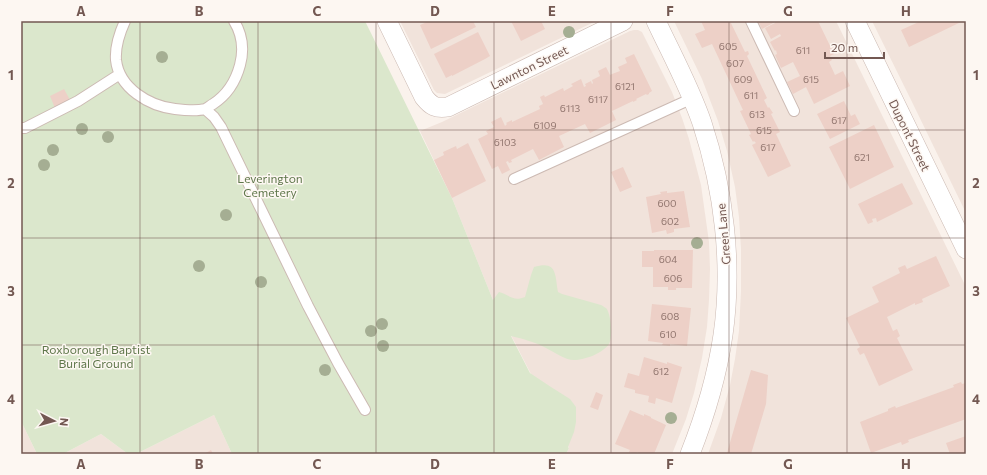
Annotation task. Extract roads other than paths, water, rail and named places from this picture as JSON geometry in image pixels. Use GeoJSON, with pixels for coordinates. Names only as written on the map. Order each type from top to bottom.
{"type":"FeatureCollection","features":[{"type":"Feature","properties":{"kind":"street","name":"Lawnton Street"},"geometry":{"type":"LineString","coordinates":[[387,21],[424,97],[435,107],[441,108],[448,107],[623,21]]}},
{"type":"Feature","properties":{"kind":"street","name":"Green Lane"},"geometry":{"type":"LineString","coordinates":[[656,21],[692,98],[702,124],[717,180],[726,243],[726,304],[723,335],[709,399],[690,454]]}},
{"type":"Feature","properties":{"kind":"street","name":"Dupont Street"},"geometry":{"type":"LineString","coordinates":[[855,21],[966,249]]}},
{"type":"Feature","properties":{"kind":"lane"},"geometry":{"type":"LineString","coordinates":[[125,21],[121,30],[116,59],[120,74],[126,84],[137,95],[153,104],[168,108],[186,110],[205,109],[220,100],[229,90],[238,74],[242,58],[242,40],[234,21]]}},
{"type":"Feature","properties":{"kind":"lane"},"geometry":{"type":"LineString","coordinates":[[751,21],[794,111]]}},
{"type":"Feature","properties":{"kind":"lane"},"geometry":{"type":"LineString","coordinates":[[21,128],[25,128],[78,101],[120,74]]}},
{"type":"Feature","properties":{"kind":"lane"},"geometry":{"type":"LineString","coordinates":[[514,180],[692,98]]}},
{"type":"Feature","properties":{"kind":"lane"},"geometry":{"type":"LineString","coordinates":[[205,109],[214,117],[221,127],[308,306],[365,410]]}},
{"type":"Feature","properties":{"kind":"park label","name":"Leverington Cemetery"},"geometry":{"type":"Point","coordinates":[270,185]}},
{"type":"Feature","properties":{"kind":"park label","name":"Roxborough Baptist Burial Ground"},"geometry":{"type":"Point","coordinates":[96,356]}}]}
